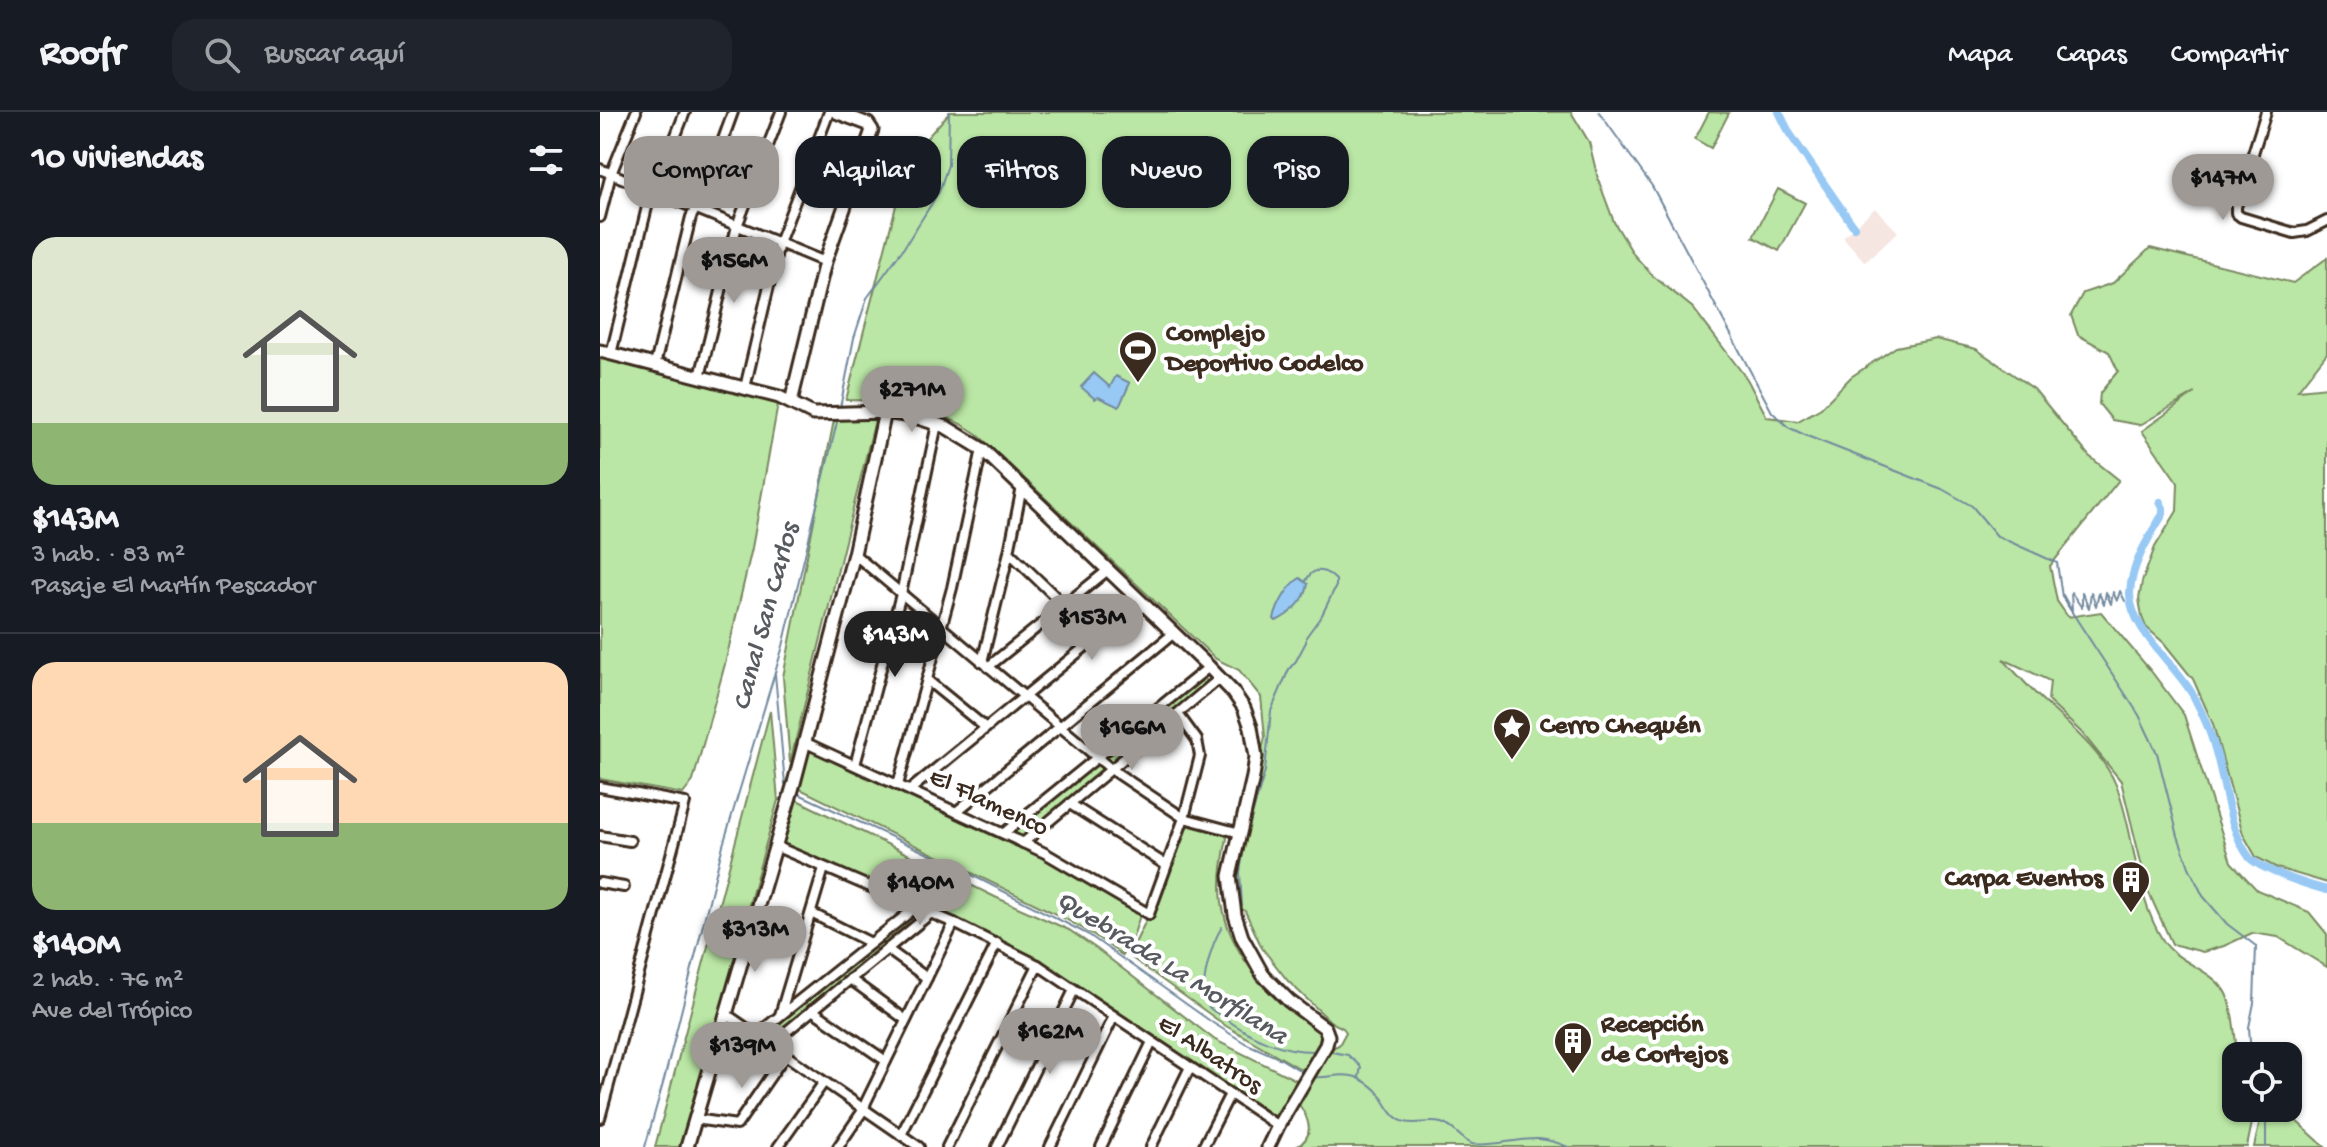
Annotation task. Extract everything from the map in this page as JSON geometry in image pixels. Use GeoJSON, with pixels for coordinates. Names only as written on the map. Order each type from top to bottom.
{"type":"FeatureCollection","features":[{"type":"Feature","properties":{"kind":"street"},"geometry":{"type":"LineString","coordinates":[[600,217],[611,174],[636,112]]}},
{"type":"Feature","properties":{"kind":"street"},"geometry":{"type":"LineString","coordinates":[[675,136],[685,112]]}},
{"type":"Feature","properties":{"kind":"street"},"geometry":{"type":"LineString","coordinates":[[655,365],[690,219],[701,200],[733,112]]}},
{"type":"Feature","properties":{"kind":"street"},"geometry":{"type":"LineString","coordinates":[[700,377],[737,226],[781,112]]}},
{"type":"Feature","properties":{"kind":"street"},"geometry":{"type":"LineString","coordinates":[[745,388],[779,243],[829,112]]}},
{"type":"Feature","properties":{"kind":"street"},"geometry":{"type":"LineString","coordinates":[[791,402],[825,262],[871,135],[871,126],[836,112]]}},
{"type":"Feature","properties":{"kind":"street"},"geometry":{"type":"LineString","coordinates":[[2266,112],[2236,213],[2294,233],[2307,231],[2327,221]]}},
{"type":"Feature","properties":{"kind":"street"},"geometry":{"type":"LineString","coordinates":[[600,169],[624,179]]}},
{"type":"Feature","properties":{"kind":"street"},"geometry":{"type":"LineString","coordinates":[[646,208],[605,353],[745,388],[791,402],[813,414],[885,412],[912,416],[964,437],[982,449],[1141,601],[1220,678],[1244,708],[1255,747],[1253,777],[1230,876],[1235,915],[1242,937],[1263,975],[1289,1001],[1327,1031],[1327,1042],[1268,1147]]}},
{"type":"Feature","properties":{"kind":"street"},"geometry":{"type":"LineString","coordinates":[[696,209],[825,262]]}},
{"type":"Feature","properties":{"kind":"street"},"geometry":{"type":"LineString","coordinates":[[687,1147],[804,742],[854,554],[885,412]]}},
{"type":"Feature","properties":{"kind":"street"},"geometry":{"type":"LineString","coordinates":[[855,765],[901,594],[937,424]]}},
{"type":"Feature","properties":{"kind":"street"},"geometry":{"type":"LineString","coordinates":[[898,785],[955,578],[982,449]]}},
{"type":"Feature","properties":{"kind":"street"},"geometry":{"type":"LineString","coordinates":[[985,665],[1022,487]]}},
{"type":"Feature","properties":{"kind":"street"},"geometry":{"type":"LineString","coordinates":[[1009,552],[1064,605]]}},
{"type":"Feature","properties":{"kind":"street"},"geometry":{"type":"LineString","coordinates":[[854,554],[1096,759],[1184,818],[1240,833]]}},
{"type":"Feature","properties":{"kind":"street"},"geometry":{"type":"LineString","coordinates":[[985,665],[1108,570]]}},
{"type":"Feature","properties":{"kind":"street"},"geometry":{"type":"LineString","coordinates":[[910,790],[1141,601]]}},
{"type":"Feature","properties":{"kind":"street"},"geometry":{"type":"LineString","coordinates":[[956,812],[1174,633]]}},
{"type":"Feature","properties":{"kind":"street"},"geometry":{"type":"LineString","coordinates":[[1004,833],[1209,667]]}},
{"type":"Feature","properties":{"kind":"street"},"geometry":{"type":"LineString","coordinates":[[1023,843],[1220,678]]}},
{"type":"Feature","properties":{"kind":"street"},"geometry":{"type":"LineString","coordinates":[[927,680],[986,728]]}},
{"type":"Feature","properties":{"kind":"street"},"geometry":{"type":"LineString","coordinates":[[1070,804],[1166,865],[1184,818],[1200,756],[1197,740],[1178,714]]}},
{"type":"Feature","properties":{"kind":"street","name":"El Flamenco"},"geometry":{"type":"LineString","coordinates":[[804,742],[1004,833],[1064,863],[1149,914],[1166,865]]}},
{"type":"Feature","properties":{"kind":"street"},"geometry":{"type":"LineString","coordinates":[[600,787],[685,803],[600,1118]]}},
{"type":"Feature","properties":{"kind":"street"},"geometry":{"type":"LineString","coordinates":[[600,836],[630,841]]}},
{"type":"Feature","properties":{"kind":"street","name":"El Albatros"},"geometry":{"type":"LineString","coordinates":[[775,846],[954,923],[1038,965],[1278,1126]]}},
{"type":"Feature","properties":{"kind":"street"},"geometry":{"type":"LineString","coordinates":[[780,1016],[824,868]]}},
{"type":"Feature","properties":{"kind":"street"},"geometry":{"type":"LineString","coordinates":[[600,883],[624,887]]}},
{"type":"Feature","properties":{"kind":"street"},"geometry":{"type":"LineString","coordinates":[[756,1035],[915,908]]}},
{"type":"Feature","properties":{"kind":"street"},"geometry":{"type":"LineString","coordinates":[[811,913],[871,943]]}},
{"type":"Feature","properties":{"kind":"street"},"geometry":{"type":"LineString","coordinates":[[770,1045],[930,914]]}},
{"type":"Feature","properties":{"kind":"street"},"geometry":{"type":"LineString","coordinates":[[838,1147],[864,1109],[954,923]]}},
{"type":"Feature","properties":{"kind":"street"},"geometry":{"type":"LineString","coordinates":[[901,1135],[997,943]]}},
{"type":"Feature","properties":{"kind":"street"},"geometry":{"type":"LineString","coordinates":[[887,949],[927,978]]}},
{"type":"Feature","properties":{"kind":"street"},"geometry":{"type":"LineString","coordinates":[[947,1147],[1038,965]]}},
{"type":"Feature","properties":{"kind":"street"},"geometry":{"type":"LineString","coordinates":[[850,979],[906,1020]]}},
{"type":"Feature","properties":{"kind":"street"},"geometry":{"type":"LineString","coordinates":[[997,1147],[1074,990]]}},
{"type":"Feature","properties":{"kind":"street"},"geometry":{"type":"LineString","coordinates":[[812,1010],[886,1061]]}},
{"type":"Feature","properties":{"kind":"street"},"geometry":{"type":"LineString","coordinates":[[726,1014],[919,1147]]}},
{"type":"Feature","properties":{"kind":"street"},"geometry":{"type":"LineString","coordinates":[[1050,1147],[1114,1016]]}},
{"type":"Feature","properties":{"kind":"street"},"geometry":{"type":"LineString","coordinates":[[1101,1147],[1152,1042]]}},
{"type":"Feature","properties":{"kind":"street"},"geometry":{"type":"LineString","coordinates":[[695,1119],[737,1125],[785,1055]]}},
{"type":"Feature","properties":{"kind":"street"},"geometry":{"type":"LineString","coordinates":[[1151,1147],[1190,1067]]}},
{"type":"Feature","properties":{"kind":"street"},"geometry":{"type":"LineString","coordinates":[[778,1147],[824,1082]]}},
{"type":"Feature","properties":{"kind":"street"},"geometry":{"type":"LineString","coordinates":[[1203,1147],[1230,1094]]}},
{"type":"Feature","properties":{"kind":"shaded area"},"geometry":{"type":"Polygon","coordinates":[[[1875,208],[1898,232],[1865,262],[1843,237],[1875,208]]]}},
{"type":"Feature","properties":{"kind":"green space"},"geometry":{"type":"Polygon","coordinates":[[[950,112],[1571,112],[1589,142],[1598,179],[1614,222],[1634,255],[1653,276],[1693,308],[1747,379],[1767,417],[1798,421],[1821,408],[1851,377],[1896,347],[1936,339],[1976,349],[2034,389],[2089,456],[2119,480],[2050,566],[2057,601],[2068,617],[2101,612],[2184,715],[2231,862],[2257,890],[2309,912],[2327,934],[2327,967],[2278,937],[2252,933],[2203,952],[2172,944],[2148,891],[2121,781],[2082,733],[2048,701],[2050,681],[2003,659],[2102,760],[2123,804],[2141,885],[2154,924],[2171,950],[2215,980],[2227,996],[2236,1042],[2222,1042],[2222,1122],[2252,1122],[2247,1147],[1296,1147],[1307,1137],[1309,1126],[1298,1103],[1346,1032],[1288,981],[1262,948],[1245,911],[1234,904],[1233,873],[1265,737],[1261,697],[1239,670],[1216,659],[977,434],[931,411],[846,400],[895,208],[941,208],[941,136],[929,136],[950,112]]]}},
{"type":"Feature","properties":{"kind":"green space"},"geometry":{"type":"Polygon","coordinates":[[[1709,112],[1729,113],[1711,148],[1695,139],[1709,112]]]}},
{"type":"Feature","properties":{"kind":"green space"},"geometry":{"type":"Polygon","coordinates":[[[1778,189],[1805,203],[1779,251],[1753,237],[1778,189]]]}},
{"type":"Feature","properties":{"kind":"green space"},"geometry":{"type":"Polygon","coordinates":[[[2150,248],[2293,283],[2327,258],[2327,353],[2298,390],[2327,387],[2327,883],[2277,868],[2256,857],[2243,834],[2213,724],[2193,679],[2164,643],[2146,627],[2142,617],[2139,599],[2142,582],[2155,547],[2177,511],[2178,483],[2142,431],[2195,393],[2140,425],[2112,420],[2099,404],[2100,393],[2118,371],[2109,352],[2078,335],[2071,315],[2083,293],[2113,283],[2150,248]]]}},
{"type":"Feature","properties":{"kind":"green space"},"geometry":{"type":"Polygon","coordinates":[[[600,357],[740,391],[778,404],[752,548],[725,664],[693,781],[683,794],[600,779],[600,357]]]}},
{"type":"Feature","properties":{"kind":"green space"},"geometry":{"type":"Polygon","coordinates":[[[834,420],[875,420],[790,763],[783,677],[834,420]]]}},
{"type":"Feature","properties":{"kind":"green space"},"geometry":{"type":"Polygon","coordinates":[[[1201,675],[1210,684],[1022,841],[1009,835],[1201,675]]]}},
{"type":"Feature","properties":{"kind":"green space"},"geometry":{"type":"Polygon","coordinates":[[[770,711],[778,800],[682,1147],[655,1147],[770,711]]]}},
{"type":"Feature","properties":{"kind":"green space"},"geometry":{"type":"Polygon","coordinates":[[[806,747],[1016,842],[1141,912],[1133,937],[1122,955],[1060,916],[798,788],[806,747]]]}},
{"type":"Feature","properties":{"kind":"green space"},"geometry":{"type":"Polygon","coordinates":[[[793,798],[1069,930],[1215,1040],[1296,1080],[1275,1121],[1049,969],[1009,946],[778,845],[793,798]]]}},
{"type":"Feature","properties":{"kind":"green space"},"geometry":{"type":"Polygon","coordinates":[[[1190,824],[1223,833],[1227,838],[1221,875],[1222,904],[1232,937],[1246,961],[1279,1002],[1325,1036],[1306,1072],[1226,1026],[1129,956],[1149,914],[1181,827],[1190,824]]]}},
{"type":"Feature","properties":{"kind":"green space"},"geometry":{"type":"Polygon","coordinates":[[[910,913],[920,917],[771,1039],[763,1035],[910,913]]]}},
{"type":"Feature","properties":{"kind":"green space"},"geometry":{"type":"Polygon","coordinates":[[[2260,1122],[2297,1122],[2325,1147],[2254,1147],[2260,1122]]]}},
{"type":"Feature","properties":{"kind":"water"},"geometry":{"type":"Polygon","coordinates":[[[1094,373],[1110,387],[1116,376],[1130,383],[1119,407],[1098,397],[1095,399],[1081,387],[1094,373]]]}},
{"type":"Feature","properties":{"kind":"water"},"geometry":{"type":"Polygon","coordinates":[[[1300,578],[1308,584],[1304,596],[1287,615],[1276,621],[1275,614],[1284,596],[1300,578]]]}},
{"type":"Feature","properties":{"kind":"waterway","name":"Canal San Carlos"},"geometry":{"type":"LineString","coordinates":[[840,408],[854,338],[867,298],[939,192],[948,165],[949,112]]}},
{"type":"Feature","properties":{"kind":"waterway"},"geometry":{"type":"LineString","coordinates":[[1599,112],[1652,186],[1772,412],[1788,427],[1807,436],[1942,489],[1972,506],[1997,536],[2057,563],[2062,597],[2139,715],[2157,753],[2178,836],[2203,896],[2227,924],[2256,946],[2250,1042]]}},
{"type":"Feature","properties":{"kind":"waterway"},"geometry":{"type":"LineString","coordinates":[[1779,112],[1790,134],[1854,227]]}},
{"type":"Feature","properties":{"kind":"waterway","name":"Canal San Carlos"},"geometry":{"type":"LineString","coordinates":[[645,1147],[723,845],[783,646],[838,418]]}},
{"type":"Feature","properties":{"kind":"waterway"},"geometry":{"type":"LineString","coordinates":[[2160,502],[2163,514],[2142,552],[2131,583],[2132,606],[2137,619],[2200,708],[2214,745],[2236,833],[2249,857],[2273,872],[2327,890]]}},
{"type":"Feature","properties":{"kind":"waterway"},"geometry":{"type":"LineString","coordinates":[[1242,906],[1240,872],[1245,839],[1265,771],[1271,711],[1289,669],[1336,586],[1336,580],[1320,571],[1312,573],[1306,581]]}},
{"type":"Feature","properties":{"kind":"waterway"},"geometry":{"type":"LineString","coordinates":[[2063,595],[2072,612],[2071,592],[2082,608],[2082,592],[2089,608],[2091,592],[2096,606],[2099,593],[2104,605],[2106,592],[2111,604],[2113,592],[2117,601],[2120,591],[2125,601]]}},
{"type":"Feature","properties":{"kind":"waterway","name":"Quebrada La Morfilana"},"geometry":{"type":"LineString","coordinates":[[775,674],[785,784]]}},
{"type":"Feature","properties":{"kind":"waterway","name":"Quebrada La Morfilana"},"geometry":{"type":"LineString","coordinates":[[799,794],[950,864],[1089,935],[1213,1023],[1304,1073]]}},
{"type":"Feature","properties":{"kind":"waterway"},"geometry":{"type":"LineString","coordinates":[[1222,927],[1210,954],[1205,978],[1205,999],[1209,1008],[1267,1042],[1291,1049],[1317,1051]]}},
{"type":"Feature","properties":{"kind":"waterway"},"geometry":{"type":"LineString","coordinates":[[1327,1051],[1348,1055],[1361,1067],[1359,1077]]}},
{"type":"Feature","properties":{"kind":"waterway","name":"Quebrada La Morfilana"},"geometry":{"type":"LineString","coordinates":[[1314,1077],[1356,1077],[1375,1089],[1400,1120],[1441,1123],[1472,1144],[1539,1139],[1568,1147]]}},
{"type":"Feature","properties":{"kind":"waterway"},"geometry":{"type":"LineString","coordinates":[[2266,1122],[2266,1147]]}},
{"type":"Feature","properties":{"kind":"place","name":"Complejo Deportivo Codelco"},"geometry":{"type":"Point","coordinates":[1138,384]}},
{"type":"Feature","properties":{"kind":"place","name":"Cerro Chequén"},"geometry":{"type":"Point","coordinates":[1512,761]}},
{"type":"Feature","properties":{"kind":"place","name":"Carpa Eventos"},"geometry":{"type":"Point","coordinates":[2131,914]}},
{"type":"Feature","properties":{"kind":"place","name":"Recepción de Cortejos"},"geometry":{"type":"Point","coordinates":[1573,1075]}}]}
